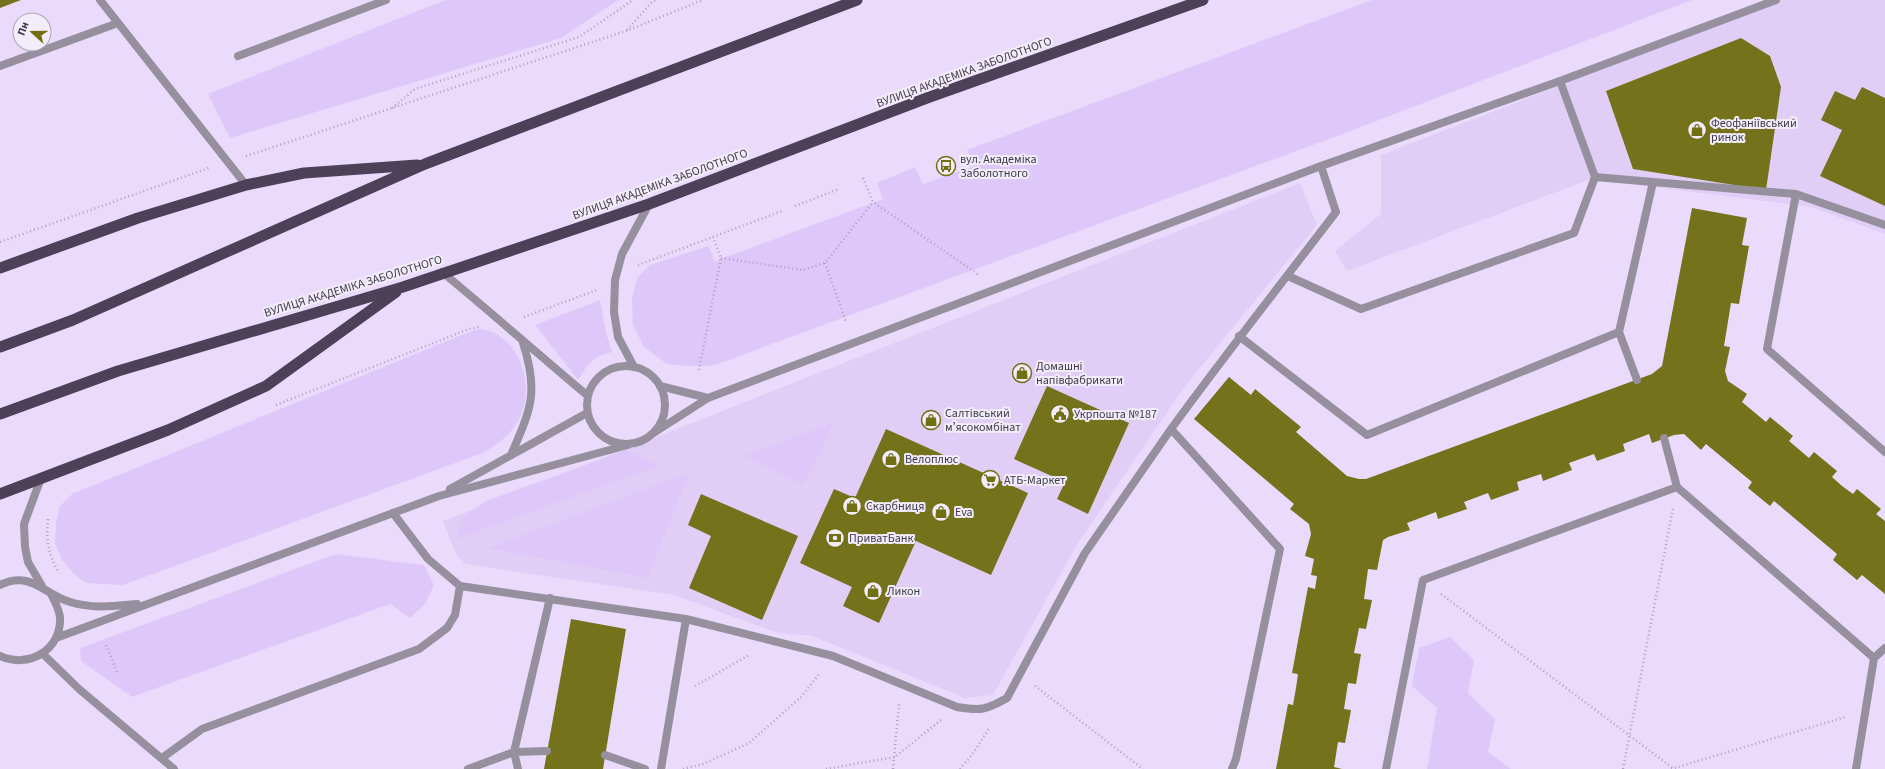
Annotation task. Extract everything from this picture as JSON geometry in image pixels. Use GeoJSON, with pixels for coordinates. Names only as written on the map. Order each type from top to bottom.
{"type":"FeatureCollection","features":[{"type":"Feature","properties":{"kind":"highway"},"geometry":{"type":"LineString","coordinates":[[0,347],[72,320],[425,164],[857,0]]}},
{"type":"Feature","properties":{"kind":"highway","name":"ВУЛИЦЯ АКАДЕМІКА ЗАБОЛОТНОГО"},"geometry":{"type":"LineString","coordinates":[[0,414],[118,371],[403,287],[442,272],[649,204],[927,98],[1203,0]]}},
{"type":"Feature","properties":{"kind":"highway"},"geometry":{"type":"LineString","coordinates":[[0,268],[138,218],[246,185],[304,172],[425,164]]}},
{"type":"Feature","properties":{"kind":"highway"},"geometry":{"type":"LineString","coordinates":[[0,494],[168,430],[266,386],[403,287]]}},
{"type":"Feature","properties":{"kind":"street"},"geometry":{"type":"LineString","coordinates":[[100,0],[246,185]]}},
{"type":"Feature","properties":{"kind":"street"},"geometry":{"type":"LineString","coordinates":[[238,56],[386,0]]}},
{"type":"Feature","properties":{"kind":"street"},"geometry":{"type":"LineString","coordinates":[[56,638],[439,496],[641,441],[708,398],[1322,166],[1560,81],[1776,0]]}},
{"type":"Feature","properties":{"kind":"street"},"geometry":{"type":"LineString","coordinates":[[0,66],[118,23]]}},
{"type":"Feature","properties":{"kind":"street"},"geometry":{"type":"LineString","coordinates":[[1288,276],[1361,309],[1574,234],[1595,177],[1560,81]]}},
{"type":"Feature","properties":{"kind":"street"},"geometry":{"type":"LineString","coordinates":[[393,513],[428,559],[460,586],[686,619],[833,656],[957,707],[978,711],[992,707],[1007,698],[1084,553],[1171,429],[1239,336],[1288,276],[1336,212],[1322,166]]}},
{"type":"Feature","properties":{"kind":"street"},"geometry":{"type":"LineString","coordinates":[[1595,177],[1796,194],[1885,225]]}},
{"type":"Feature","properties":{"kind":"street"},"geometry":{"type":"LineString","coordinates":[[1637,380],[1618,332],[1652,182]]}},
{"type":"Feature","properties":{"kind":"street"},"geometry":{"type":"LineString","coordinates":[[1796,194],[1767,349],[1885,452]]}},
{"type":"Feature","properties":{"kind":"street"},"geometry":{"type":"LineString","coordinates":[[634,367],[618,337],[614,312],[615,280],[622,254],[649,204]]}},
{"type":"Feature","properties":{"kind":"street"},"geometry":{"type":"LineString","coordinates":[[442,272],[502,321],[523,342],[588,396]]}},
{"type":"Feature","properties":{"kind":"street"},"geometry":{"type":"LineString","coordinates":[[1239,336],[1367,435],[1618,332]]}},
{"type":"Feature","properties":{"kind":"street"},"geometry":{"type":"LineString","coordinates":[[511,455],[527,418],[532,389],[531,368],[523,342]]}},
{"type":"Feature","properties":{"kind":"street"},"geometry":{"type":"LineString","coordinates":[[628,444],[618,444],[607,440],[598,433],[591,424],[587,414],[586,402],[590,390],[596,379],[604,372],[624,366],[634,367],[653,376],[660,386],[664,398],[664,412],[660,424],[652,434]]}},
{"type":"Feature","properties":{"kind":"street"},"geometry":{"type":"LineString","coordinates":[[660,386],[708,398]]}},
{"type":"Feature","properties":{"kind":"street"},"geometry":{"type":"LineString","coordinates":[[439,496],[587,414]]}},
{"type":"Feature","properties":{"kind":"street"},"geometry":{"type":"LineString","coordinates":[[1171,429],[1280,549],[1236,759],[1232,769]]}},
{"type":"Feature","properties":{"kind":"street"},"geometry":{"type":"LineString","coordinates":[[1664,438],[1677,487],[1874,658]]}},
{"type":"Feature","properties":{"kind":"street"},"geometry":{"type":"LineString","coordinates":[[41,478],[24,524],[25,547],[28,562],[42,586],[51,594],[69,602],[83,605],[112,607],[150,603]]}},
{"type":"Feature","properties":{"kind":"street"},"geometry":{"type":"LineString","coordinates":[[1386,769],[1423,580],[1677,487]]}},
{"type":"Feature","properties":{"kind":"street"},"geometry":{"type":"LineString","coordinates":[[0,585],[19,580],[30,581],[42,586]]}},
{"type":"Feature","properties":{"kind":"street"},"geometry":{"type":"LineString","coordinates":[[162,758],[202,729],[419,649],[447,628],[455,615],[460,586]]}},
{"type":"Feature","properties":{"kind":"street"},"geometry":{"type":"LineString","coordinates":[[0,656],[11,660],[22,661],[33,659],[42,654],[50,646],[56,638],[59,629],[60,617],[57,605],[51,594]]}},
{"type":"Feature","properties":{"kind":"street"},"geometry":{"type":"LineString","coordinates":[[518,769],[514,752],[550,598]]}},
{"type":"Feature","properties":{"kind":"street"},"geometry":{"type":"LineString","coordinates":[[661,769],[686,619]]}},
{"type":"Feature","properties":{"kind":"street"},"geometry":{"type":"LineString","coordinates":[[1856,769],[1874,658],[1885,648]]}},
{"type":"Feature","properties":{"kind":"street"},"geometry":{"type":"LineString","coordinates":[[42,654],[79,689],[174,769]]}},
{"type":"Feature","properties":{"kind":"street"},"geometry":{"type":"LineString","coordinates":[[0,663],[11,660]]}},
{"type":"Feature","properties":{"kind":"street"},"geometry":{"type":"LineString","coordinates":[[468,769],[514,752],[547,751]]}},
{"type":"Feature","properties":{"kind":"street"},"geometry":{"type":"LineString","coordinates":[[605,755],[645,769]]}},
{"type":"Feature","properties":{"kind":"path"},"geometry":{"type":"LineString","coordinates":[[390,109],[415,89],[579,37],[633,0]]}},
{"type":"Feature","properties":{"kind":"path"},"geometry":{"type":"LineString","coordinates":[[626,31],[651,1],[657,0]]}},
{"type":"Feature","properties":{"kind":"path"},"geometry":{"type":"LineString","coordinates":[[0,242],[228,162],[626,31],[703,0]]}},
{"type":"Feature","properties":{"kind":"path"},"geometry":{"type":"LineString","coordinates":[[863,178],[873,202],[999,289]]}},
{"type":"Feature","properties":{"kind":"path"},"geometry":{"type":"LineString","coordinates":[[795,206],[839,189]]}},
{"type":"Feature","properties":{"kind":"path"},"geometry":{"type":"LineString","coordinates":[[721,258],[803,270],[825,263],[873,202]]}},
{"type":"Feature","properties":{"kind":"path"},"geometry":{"type":"LineString","coordinates":[[270,408],[469,329],[529,316],[584,296],[615,280],[637,265],[782,211]]}},
{"type":"Feature","properties":{"kind":"path"},"geometry":{"type":"LineString","coordinates":[[699,370],[721,258],[713,237]]}},
{"type":"Feature","properties":{"kind":"path"},"geometry":{"type":"LineString","coordinates":[[825,263],[846,322]]}},
{"type":"Feature","properties":{"kind":"path"},"geometry":{"type":"LineString","coordinates":[[1623,769],[1677,487]]}},
{"type":"Feature","properties":{"kind":"path"},"geometry":{"type":"LineString","coordinates":[[48,516],[48,545],[51,559],[60,575]]}},
{"type":"Feature","properties":{"kind":"path"},"geometry":{"type":"LineString","coordinates":[[1423,580],[1673,769],[1866,711]]}},
{"type":"Feature","properties":{"kind":"path"},"geometry":{"type":"LineString","coordinates":[[672,699],[774,641]]}},
{"type":"Feature","properties":{"kind":"path"},"geometry":{"type":"LineString","coordinates":[[106,645],[118,674]]}},
{"type":"Feature","properties":{"kind":"path"},"geometry":{"type":"LineString","coordinates":[[683,769],[703,764],[749,743],[801,697],[833,656]]}},
{"type":"Feature","properties":{"kind":"path"},"geometry":{"type":"LineString","coordinates":[[1020,675],[1142,769]]}},
{"type":"Feature","properties":{"kind":"path"},"geometry":{"type":"LineString","coordinates":[[894,769],[901,684]]}},
{"type":"Feature","properties":{"kind":"path"},"geometry":{"type":"LineString","coordinates":[[960,769],[972,755],[1007,698]]}},
{"type":"Feature","properties":{"kind":"path"},"geometry":{"type":"LineString","coordinates":[[826,769],[895,757],[957,707]]}},
{"type":"Feature","properties":{"kind":"shaded area"},"geometry":{"type":"Polygon","coordinates":[[[445,0],[618,0],[561,38],[230,138],[208,94],[445,0]]]}},
{"type":"Feature","properties":{"kind":"shaded area"},"geometry":{"type":"Polygon","coordinates":[[[1372,0],[1692,0],[1332,138],[712,366],[667,364],[644,347],[633,325],[632,299],[637,278],[650,265],[708,246],[715,261],[883,199],[877,183],[915,167],[923,184],[974,166],[967,150],[1372,0]]]}},
{"type":"Feature","properties":{"kind":"shaded area"},"geometry":{"type":"Polygon","coordinates":[[[1781,0],[1885,0],[1885,234],[1811,207],[1591,179],[1347,271],[1335,251],[1381,214],[1381,155],[1781,0]]]}},
{"type":"Feature","properties":{"kind":"shaded area"},"geometry":{"type":"Polygon","coordinates":[[[1300,183],[1317,225],[1185,386],[1078,543],[993,695],[965,698],[812,636],[778,633],[674,595],[465,564],[455,552],[443,521],[1300,183]]]}},
{"type":"Feature","properties":{"kind":"shaded area"},"geometry":{"type":"Polygon","coordinates":[[[600,300],[606,333],[612,352],[600,356],[591,362],[578,380],[535,325],[600,300]]]}},
{"type":"Feature","properties":{"kind":"shaded area"},"geometry":{"type":"Polygon","coordinates":[[[480,329],[492,332],[503,339],[512,348],[519,359],[526,384],[526,397],[523,409],[515,426],[499,442],[485,452],[123,585],[86,583],[73,573],[62,560],[55,543],[56,524],[59,507],[72,494],[469,332],[480,329]]]}},
{"type":"Feature","properties":{"kind":"shaded area"},"geometry":{"type":"Polygon","coordinates":[[[834,422],[804,485],[744,456],[834,422]]]}},
{"type":"Feature","properties":{"kind":"shaded area"},"geometry":{"type":"Polygon","coordinates":[[[627,450],[661,465],[456,539],[462,519],[486,501],[627,450]]]}},
{"type":"Feature","properties":{"kind":"shaded area"},"geometry":{"type":"Polygon","coordinates":[[[689,473],[647,578],[488,548],[689,473]]]}},
{"type":"Feature","properties":{"kind":"shaded area"},"geometry":{"type":"Polygon","coordinates":[[[336,554],[424,565],[434,585],[425,604],[410,618],[390,604],[132,697],[81,661],[80,648],[336,554]]]}},
{"type":"Feature","properties":{"kind":"shaded area"},"geometry":{"type":"Polygon","coordinates":[[[1450,637],[1474,660],[1468,693],[1495,719],[1488,752],[1511,769],[1427,769],[1437,708],[1412,686],[1419,648],[1450,637]]]}},
{"type":"Feature","properties":{"kind":"building"},"geometry":{"type":"Polygon","coordinates":[[[0,0],[21,0],[0,8],[0,0]]]}},
{"type":"Feature","properties":{"kind":"building","name":"Феофаніївський ринок"},"geometry":{"type":"Polygon","coordinates":[[[1741,38],[1770,56],[1781,87],[1766,190],[1633,169],[1606,91],[1741,38]]]}},
{"type":"Feature","properties":{"kind":"building"},"geometry":{"type":"Polygon","coordinates":[[[1862,87],[1885,98],[1885,206],[1820,176],[1842,130],[1821,120],[1835,91],[1855,100],[1862,87]]]}},
{"type":"Feature","properties":{"kind":"building"},"geometry":{"type":"Polygon","coordinates":[[[1692,208],[1747,218],[1742,245],[1749,246],[1739,304],[1731,303],[1724,346],[1730,347],[1725,371],[1728,381],[1747,394],[1742,402],[1766,422],[1770,417],[1793,436],[1789,441],[1809,458],[1814,452],[1837,471],[1832,477],[1842,486],[1853,494],[1857,489],[1881,509],[1876,514],[1885,521],[1885,594],[1862,575],[1857,580],[1833,560],[1837,554],[1774,501],[1770,506],[1748,488],[1752,482],[1706,444],[1701,450],[1684,434],[1674,435],[1652,443],[1649,434],[1623,444],[1625,451],[1597,461],[1594,454],[1569,463],[1572,470],[1543,481],[1541,474],[1517,482],[1519,490],[1491,500],[1488,493],[1464,502],[1467,509],[1438,519],[1436,512],[1407,523],[1410,530],[1383,540],[1377,570],[1368,569],[1364,599],[1372,600],[1366,629],[1359,628],[1354,653],[1361,654],[1356,684],[1348,683],[1344,709],[1351,710],[1345,743],[1338,742],[1334,767],[1342,769],[1276,769],[1288,704],[1293,705],[1296,688],[1298,674],[1292,673],[1308,587],[1315,589],[1317,576],[1311,575],[1314,559],[1305,556],[1311,534],[1309,524],[1290,509],[1294,504],[1194,419],[1229,377],[1251,395],[1255,389],[1301,427],[1296,432],[1347,476],[1366,479],[1652,374],[1662,366],[1692,208]]]}},
{"type":"Feature","properties":{"kind":"building"},"geometry":{"type":"Polygon","coordinates":[[[1047,386],[1129,423],[1088,514],[1057,499],[1065,482],[1014,459],[1047,386]]]}},
{"type":"Feature","properties":{"kind":"building"},"geometry":{"type":"Polygon","coordinates":[[[886,429],[1028,493],[991,575],[916,541],[879,623],[843,606],[852,587],[800,563],[834,489],[855,498],[886,429]]]}},
{"type":"Feature","properties":{"kind":"building"},"geometry":{"type":"Polygon","coordinates":[[[701,494],[798,536],[762,620],[689,588],[711,536],[688,525],[701,494]]]}},
{"type":"Feature","properties":{"kind":"building"},"geometry":{"type":"Polygon","coordinates":[[[571,619],[626,629],[603,769],[544,769],[571,619]]]}},
{"type":"Feature","properties":{"kind":"place","name":"Феофаніївський ринок"},"geometry":{"type":"Point","coordinates":[1697,130]}},
{"type":"Feature","properties":{"kind":"place","name":"вул. Академіка Заболотного"},"geometry":{"type":"Point","coordinates":[946,166]}},
{"type":"Feature","properties":{"kind":"place","name":"Домашні напівфабрикати"},"geometry":{"type":"Point","coordinates":[1022,373]}},
{"type":"Feature","properties":{"kind":"place","name":"Укрпошта №187"},"geometry":{"type":"Point","coordinates":[1060,414]}},
{"type":"Feature","properties":{"kind":"place","name":"Салтівський мʼясокомбінат"},"geometry":{"type":"Point","coordinates":[931,420]}},
{"type":"Feature","properties":{"kind":"place","name":"Велоплюс"},"geometry":{"type":"Point","coordinates":[891,459]}},
{"type":"Feature","properties":{"kind":"place","name":"АТБ-Маркет"},"geometry":{"type":"Point","coordinates":[990,480]}},
{"type":"Feature","properties":{"kind":"place","name":"Скарбниця"},"geometry":{"type":"Point","coordinates":[852,506]}},
{"type":"Feature","properties":{"kind":"place","name":"Eva"},"geometry":{"type":"Point","coordinates":[941,512]}},
{"type":"Feature","properties":{"kind":"place","name":"ПриватБанк"},"geometry":{"type":"Point","coordinates":[835,538]}},
{"type":"Feature","properties":{"kind":"place","name":"Ликон"},"geometry":{"type":"Point","coordinates":[873,591]}}]}
